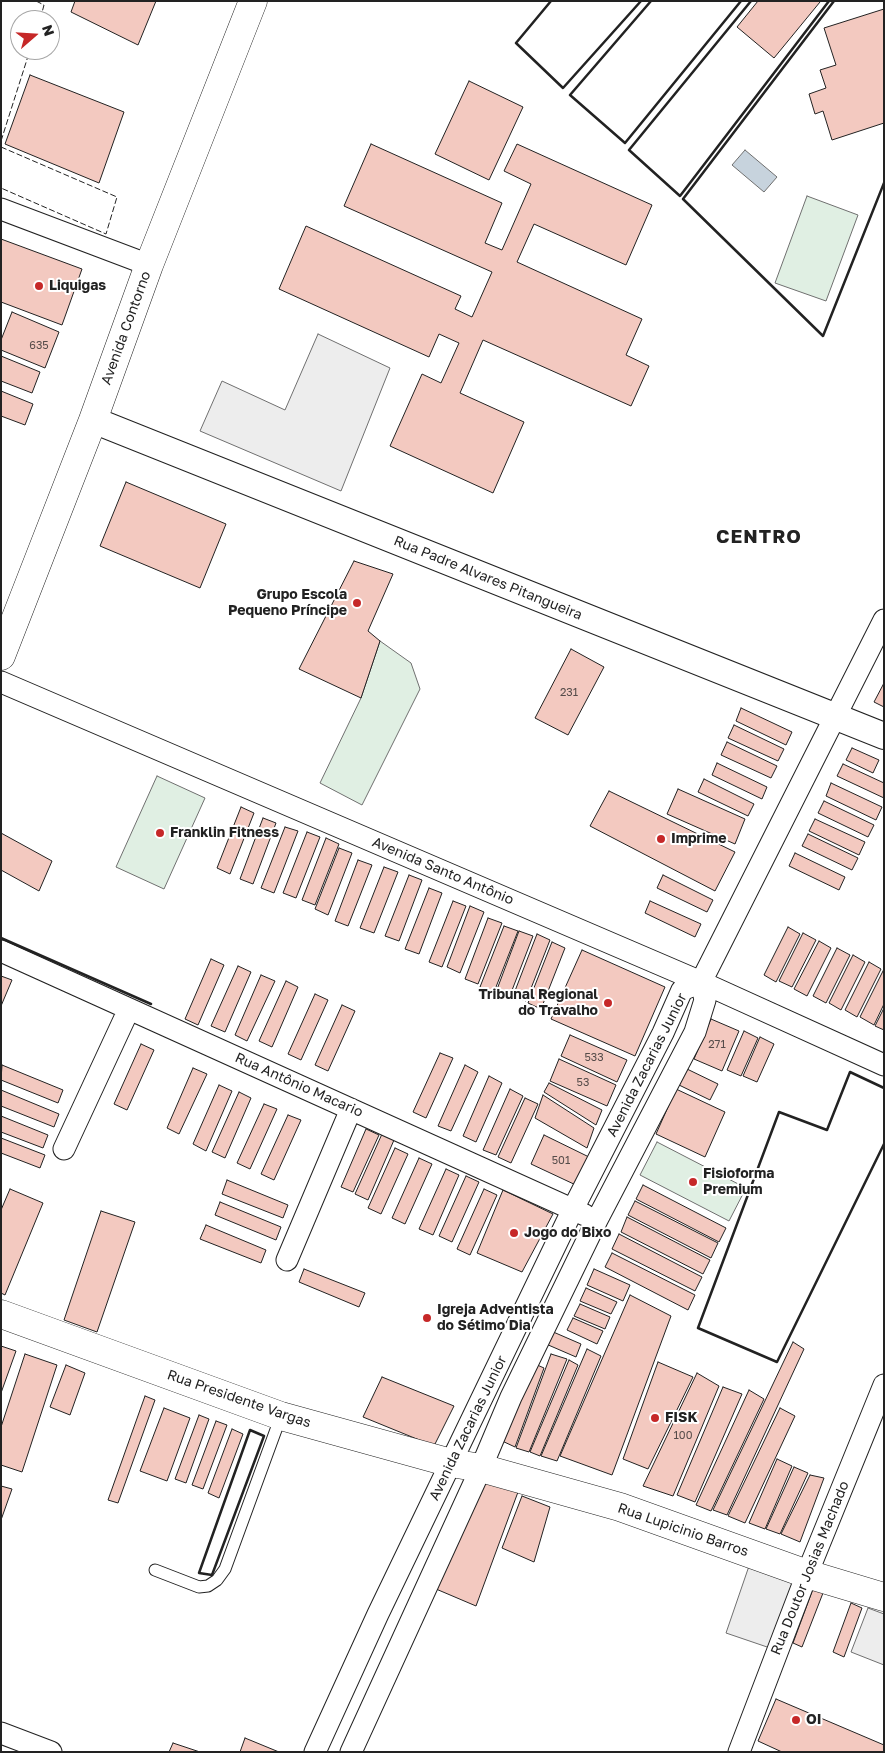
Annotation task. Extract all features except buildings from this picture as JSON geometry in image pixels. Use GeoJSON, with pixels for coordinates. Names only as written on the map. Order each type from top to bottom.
{"type":"FeatureCollection","features":[{"type":"Feature","properties":{"kind":"main road","name":"Avenida Contorno"},"geometry":{"type":"LineString","coordinates":[[1,656],[93,420],[149,266],[253,1]]}},
{"type":"Feature","properties":{"kind":"main road","name":"Rua Presidente Vargas"},"geometry":{"type":"LineString","coordinates":[[1,1314],[281,1416],[451,1463],[481,1468]]}},
{"type":"Feature","properties":{"kind":"main road","name":"Rua Lupicinio Barros"},"geometry":{"type":"LineString","coordinates":[[481,1468],[620,1507],[806,1574],[884,1597]]}},
{"type":"Feature","properties":{"kind":"street"},"geometry":{"type":"LineString","coordinates":[[1,209],[149,266]]}},
{"type":"Feature","properties":{"kind":"street","name":"Rua Padre Alvares Pitangueira"},"geometry":{"type":"LineString","coordinates":[[93,420],[884,736]]}},
{"type":"Feature","properties":{"kind":"street","name":"Avenida Zacarias Junior"},"geometry":{"type":"LineString","coordinates":[[351,1752],[481,1468],[511,1397],[597,1220],[694,1032],[705,1000],[701,982],[884,620]]}},
{"type":"Feature","properties":{"kind":"street","name":"Avenida Santo Antônio"},"geometry":{"type":"LineString","coordinates":[[1,682],[701,982],[884,1065]]}},
{"type":"Feature","properties":{"kind":"street","name":"Rua Antônio Macario"},"geometry":{"type":"LineString","coordinates":[[1,951],[597,1220]]}},
{"type":"Feature","properties":{"kind":"street","name":"Avenida Zacarias Junior"},"geometry":{"type":"LineString","coordinates":[[315,1752],[378,1614],[573,1209],[663,1033],[682,990],[701,982]]}},
{"type":"Feature","properties":{"kind":"street"},"geometry":{"type":"LineString","coordinates":[[64,1149],[129,1009]]}},
{"type":"Feature","properties":{"kind":"street"},"geometry":{"type":"LineString","coordinates":[[287,1260],[351,1109]]}},
{"type":"Feature","properties":{"kind":"street","name":"Rua Doutor Josias Machado"},"geometry":{"type":"LineString","coordinates":[[739,1752],[806,1574],[884,1386]]}},
{"type":"Feature","properties":{"kind":"street"},"geometry":{"type":"LineString","coordinates":[[1,1733],[50,1752]]}},
{"type":"Feature","properties":{"kind":"lane"},"geometry":{"type":"LineString","coordinates":[[155,1570],[199,1587],[208,1586],[217,1580],[225,1569],[281,1416]]}},
{"type":"Feature","properties":{"kind":"green space"},"geometry":{"type":"Polygon","coordinates":[[[807,196],[858,215],[826,301],[775,283],[807,196]]]}},
{"type":"Feature","properties":{"kind":"green space"},"geometry":{"type":"Polygon","coordinates":[[[380,641],[411,663],[420,689],[362,805],[320,783],[361,698],[380,641]]]}},
{"type":"Feature","properties":{"kind":"green space","name":"Franklin Fitness"},"geometry":{"type":"Polygon","coordinates":[[[157,776],[205,798],[164,889],[116,867],[157,776]]]}},
{"type":"Feature","properties":{"kind":"green space","name":"Fisioforma Premium"},"geometry":{"type":"Polygon","coordinates":[[[657,1142],[746,1188],[729,1221],[640,1175],[657,1142]]]}},
{"type":"Feature","properties":{"kind":"shaded area"},"geometry":{"type":"Polygon","coordinates":[[[745,150],[777,177],[764,192],[732,165],[745,150]]]}},
{"type":"Feature","properties":{"kind":"shaded area"},"geometry":{"type":"Polygon","coordinates":[[[318,334],[390,368],[341,491],[200,431],[222,381],[285,410],[318,334]]]}},
{"type":"Feature","properties":{"kind":"shaded area"},"geometry":{"type":"Polygon","coordinates":[[[749,1566],[796,1582],[773,1649],[726,1633],[749,1566]]]}},
{"type":"Feature","properties":{"kind":"shaded area"},"geometry":{"type":"Polygon","coordinates":[[[868,1608],[884,1614],[884,1665],[851,1652],[868,1608]]]}},
{"type":"Feature","properties":{"kind":"fence"},"geometry":{"type":"LineString","coordinates":[[36,1],[44,5],[43,10]]}},
{"type":"Feature","properties":{"kind":"fence"},"geometry":{"type":"LineString","coordinates":[[1,141],[27,60]]}},
{"type":"Feature","properties":{"kind":"fence"},"geometry":{"type":"LineString","coordinates":[[1,147],[117,197],[106,234],[1,188]]}},
{"type":"Feature","properties":{"kind":"wall"},"geometry":{"type":"LineString","coordinates":[[551,1],[516,43],[563,88],[641,1]]}},
{"type":"Feature","properties":{"kind":"wall"},"geometry":{"type":"LineString","coordinates":[[651,1],[570,95],[625,143],[741,1]]}},
{"type":"Feature","properties":{"kind":"wall"},"geometry":{"type":"LineString","coordinates":[[751,1],[629,150],[680,196],[829,1]]}},
{"type":"Feature","properties":{"kind":"wall"},"geometry":{"type":"LineString","coordinates":[[834,1],[683,199],[823,336],[884,183]]}},
{"type":"Feature","properties":{"kind":"wall"},"geometry":{"type":"LineString","coordinates":[[1,938],[151,1004]]}},
{"type":"Feature","properties":{"kind":"wall"},"geometry":{"type":"LineString","coordinates":[[884,1088],[850,1072],[827,1130],[779,1112],[698,1328],[777,1362],[884,1144]]}},
{"type":"Feature","properties":{"kind":"wall"},"geometry":{"type":"LineString","coordinates":[[250,1430],[264,1436],[212,1575],[199,1573],[250,1430]]}},
{"type":"Feature","properties":{"kind":"place","name":"Liquigas"},"geometry":{"type":"Point","coordinates":[39,286]}},
{"type":"Feature","properties":{"kind":"place","name":"Grupo Escola Pequeno Príncipe"},"geometry":{"type":"Point","coordinates":[357,603]}},
{"type":"Feature","properties":{"kind":"place","name":"Franklin Fitness"},"geometry":{"type":"Point","coordinates":[160,833]}},
{"type":"Feature","properties":{"kind":"place","name":"Imprime"},"geometry":{"type":"Point","coordinates":[661,839]}},
{"type":"Feature","properties":{"kind":"place","name":"Tribunal Regional do Travalho"},"geometry":{"type":"Point","coordinates":[608,1003]}},
{"type":"Feature","properties":{"kind":"place","name":"Fisioforma Premium"},"geometry":{"type":"Point","coordinates":[693,1182]}},
{"type":"Feature","properties":{"kind":"place","name":"Jogo do Bixo"},"geometry":{"type":"Point","coordinates":[514,1233]}},
{"type":"Feature","properties":{"kind":"place","name":"Igreja Adventista do Sétimo Dia"},"geometry":{"type":"Point","coordinates":[427,1318]}},
{"type":"Feature","properties":{"kind":"place","name":"FISK"},"geometry":{"type":"Point","coordinates":[655,1418]}},
{"type":"Feature","properties":{"kind":"place","name":"OI"},"geometry":{"type":"Point","coordinates":[796,1720]}},
{"type":"Feature","properties":{"kind":"district","name":"CENTRO"},"geometry":{"type":"Point","coordinates":[759,537]}}]}
